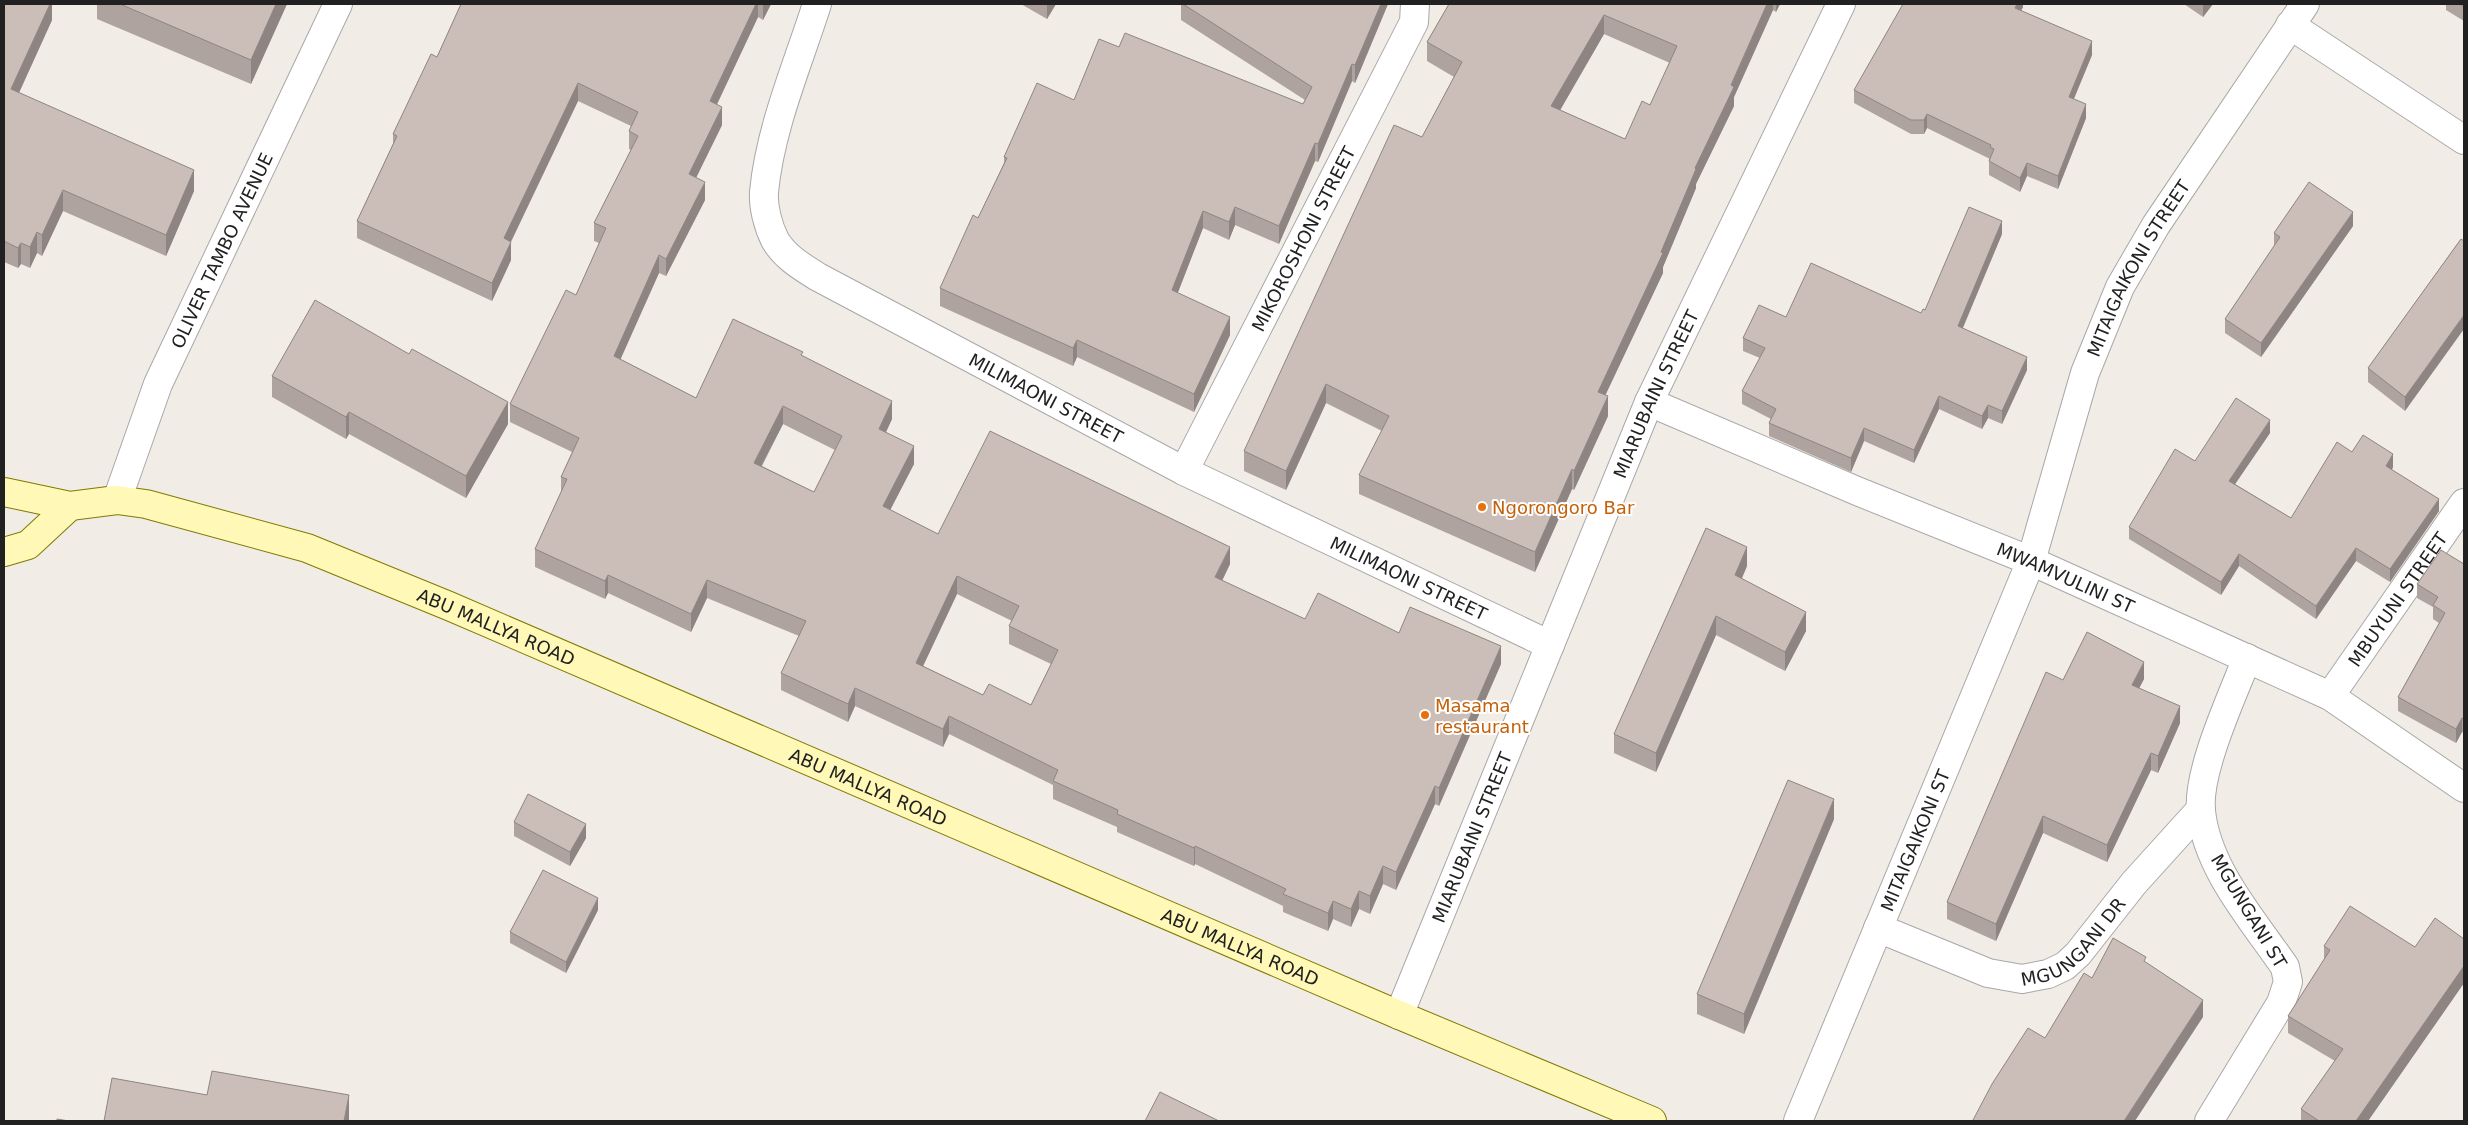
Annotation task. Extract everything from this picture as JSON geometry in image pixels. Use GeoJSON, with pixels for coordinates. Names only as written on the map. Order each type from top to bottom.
{"type":"FeatureCollection","features":[{"type":"Feature","properties":{"kind":"main road","name":"ABU MALLYA ROAD"},"geometry":{"type":"LineString","coordinates":[[4,492],[70,506],[117,500],[146,504],[307,548],[449,606],[1399,1015],[1652,1121]]}},
{"type":"Feature","properties":{"kind":"main road"},"geometry":{"type":"LineString","coordinates":[[4,552],[28,545],[70,506]]}},
{"type":"Feature","properties":{"kind":"street","name":"OLIVER TAMBO AVENUE"},"geometry":{"type":"LineString","coordinates":[[117,500],[158,384],[338,4]]}},
{"type":"Feature","properties":{"kind":"street","name":"MILIMAONI STREET"},"geometry":{"type":"LineString","coordinates":[[817,4],[775,135],[764,193],[767,220],[776,241],[792,260],[818,277],[1184,471],[1550,645]]}},
{"type":"Feature","properties":{"kind":"street","name":"MIKOROSHONI STREET"},"geometry":{"type":"LineString","coordinates":[[1184,471],[1414,22],[1414,4]]}},
{"type":"Feature","properties":{"kind":"street","name":"MIARUBAINI STREET"},"geometry":{"type":"LineString","coordinates":[[1399,1015],[1649,402],[1841,4]]}},
{"type":"Feature","properties":{"kind":"street"},"geometry":{"type":"LineString","coordinates":[[2297,15],[2464,140]]}},
{"type":"Feature","properties":{"kind":"street","name":"MITAIGAIKONI STREET"},"geometry":{"type":"LineString","coordinates":[[2031,561],[2085,373],[2120,287],[2156,225],[2297,15]]}},
{"type":"Feature","properties":{"kind":"street","name":"MWAMVULINI ST"},"geometry":{"type":"LineString","coordinates":[[1649,402],[1857,491],[2031,561],[2330,696],[2464,788]]}},
{"type":"Feature","properties":{"kind":"street","name":"MBUYUNI STREET"},"geometry":{"type":"LineString","coordinates":[[2330,696],[2464,503]]}},
{"type":"Feature","properties":{"kind":"street","name":"MITAIGAIKONI ST"},"geometry":{"type":"LineString","coordinates":[[1798,1121],[2031,561]]}},
{"type":"Feature","properties":{"kind":"street","name":"MGUNGANI ST"},"geometry":{"type":"LineString","coordinates":[[2209,1121],[2277,1011],[2288,982],[2285,967],[2229,884],[2215,858],[2204,827],[2201,809],[2203,784],[2214,743],[2247,658]]}},
{"type":"Feature","properties":{"kind":"street","name":"MGUNGANI DR"},"geometry":{"type":"LineString","coordinates":[[1878,928],[1988,973],[2022,979],[2048,974],[2065,966],[2078,954],[2134,883],[2201,809]]}},
{"type":"Feature","properties":{"kind":"building"},"geometry":{"type":"Polygon","coordinates":[[[4,4],[50,4],[11,89],[194,170],[166,235],[63,190],[42,235],[37,232],[30,247],[21,243],[18,248],[4,241],[4,4]]]}},
{"type":"Feature","properties":{"kind":"building"},"geometry":{"type":"Polygon","coordinates":[[[120,4],[276,4],[251,60],[120,4]]]}},
{"type":"Feature","properties":{"kind":"building"},"geometry":{"type":"Polygon","coordinates":[[[461,4],[756,4],[710,101],[722,107],[689,174],[705,182],[666,259],[659,255],[614,356],[696,398],[733,319],[803,352],[801,355],[892,401],[879,429],[914,446],[883,506],[938,534],[990,431],[1230,547],[1215,577],[1305,619],[1318,593],[1399,633],[1410,607],[1501,646],[1439,788],[1435,786],[1396,872],[1383,866],[1370,896],[1359,891],[1351,909],[1333,901],[1328,913],[1283,894],[1286,889],[1195,846],[1194,848],[1117,814],[1118,810],[1053,781],[1058,770],[949,716],[943,729],[855,688],[848,704],[781,673],[806,621],[707,580],[691,614],[608,575],[605,581],[535,549],[567,479],[561,477],[579,438],[510,404],[566,290],[576,295],[606,228],[594,223],[638,136],[629,131],[638,112],[578,83],[504,238],[511,242],[492,283],[357,221],[397,136],[393,134],[431,54],[437,57],[461,4]],[[783,406],[754,463],[814,492],[842,436],[783,406]],[[957,576],[916,663],[983,695],[989,684],[1031,705],[1058,650],[1009,626],[1019,606],[957,576]]]}},
{"type":"Feature","properties":{"kind":"building"},"geometry":{"type":"Polygon","coordinates":[[[1183,4],[1381,4],[1355,65],[1352,64],[1318,144],[1315,143],[1279,226],[1235,207],[1229,222],[1203,211],[1172,290],[1230,317],[1194,394],[1077,340],[1073,348],[940,288],[973,215],[978,218],[1007,158],[1004,157],[1037,83],[1074,100],[1099,39],[1119,47],[1125,33],[1303,104],[1312,87],[1183,4]]]}},
{"type":"Feature","properties":{"kind":"building"},"geometry":{"type":"Polygon","coordinates":[[[1449,4],[1767,4],[1731,85],[1734,87],[1695,168],[1661,252],[1663,253],[1598,392],[1608,396],[1574,471],[1572,469],[1535,552],[1359,475],[1389,416],[1326,384],[1286,471],[1244,451],[1394,125],[1422,137],[1462,62],[1427,42],[1449,4]],[[1604,15],[1551,106],[1625,139],[1642,101],[1650,105],[1677,46],[1604,15]]]}},
{"type":"Feature","properties":{"kind":"building"},"geometry":{"type":"Polygon","coordinates":[[[1903,4],[2017,4],[2015,8],[2092,41],[2069,97],[2086,104],[2058,176],[2027,163],[2020,178],[1989,161],[1994,149],[1990,147],[1991,145],[1927,114],[1924,120],[1911,120],[1854,90],[1903,4]]]}},
{"type":"Feature","properties":{"kind":"building"},"geometry":{"type":"Polygon","coordinates":[[[2309,182],[2353,212],[2261,343],[2225,319],[2280,237],[2274,233],[2309,182]]]}},
{"type":"Feature","properties":{"kind":"building"},"geometry":{"type":"Polygon","coordinates":[[[1969,207],[2002,221],[1958,326],[2027,357],[2002,411],[1988,405],[1982,416],[1939,396],[1914,450],[1864,428],[1851,458],[1769,423],[1776,409],[1742,391],[1765,348],[1743,338],[1759,305],[1786,317],[1811,263],[1921,313],[1923,309],[1925,310],[1969,207]]]}},
{"type":"Feature","properties":{"kind":"building"},"geometry":{"type":"Polygon","coordinates":[[[2461,239],[2464,241],[2464,315],[2405,397],[2368,368],[2461,239]]]}},
{"type":"Feature","properties":{"kind":"building"},"geometry":{"type":"Polygon","coordinates":[[[315,300],[409,354],[412,349],[508,402],[466,476],[349,412],[346,417],[272,376],[315,300]]]}},
{"type":"Feature","properties":{"kind":"building"},"geometry":{"type":"Polygon","coordinates":[[[2236,398],[2270,420],[2229,481],[2291,518],[2337,442],[2352,452],[2363,435],[2393,454],[2386,466],[2439,499],[2390,569],[2356,548],[2316,606],[2239,554],[2221,582],[2129,527],[2175,449],[2195,461],[2236,398]]]}},
{"type":"Feature","properties":{"kind":"building"},"geometry":{"type":"Polygon","coordinates":[[[1706,528],[1747,547],[1735,575],[1806,612],[1785,652],[1716,616],[1656,753],[1614,734],[1706,528]]]}},
{"type":"Feature","properties":{"kind":"building"},"geometry":{"type":"Polygon","coordinates":[[[2441,550],[2464,564],[2464,719],[2462,718],[2456,729],[2398,697],[2445,613],[2433,605],[2438,597],[2417,584],[2441,550]]]}},
{"type":"Feature","properties":{"kind":"building"},"geometry":{"type":"Polygon","coordinates":[[[2087,632],[2144,662],[2132,685],[2180,706],[2158,756],[2151,753],[2107,845],[2043,816],[1996,924],[1947,902],[2046,672],[2063,680],[2087,632]]]}},
{"type":"Feature","properties":{"kind":"building"},"geometry":{"type":"Polygon","coordinates":[[[1788,780],[1834,799],[1744,1014],[1697,994],[1788,780]]]}},
{"type":"Feature","properties":{"kind":"building"},"geometry":{"type":"Polygon","coordinates":[[[528,794],[586,824],[570,852],[514,822],[528,794]]]}},
{"type":"Feature","properties":{"kind":"building"},"geometry":{"type":"Polygon","coordinates":[[[543,870],[598,898],[566,962],[510,932],[543,870]]]}},
{"type":"Feature","properties":{"kind":"building"},"geometry":{"type":"Polygon","coordinates":[[[2350,906],[2415,947],[2435,918],[2464,939],[2464,966],[2356,1121],[2319,1121],[2301,1109],[2343,1049],[2288,1016],[2330,950],[2324,946],[2350,906]]]}},
{"type":"Feature","properties":{"kind":"building"},"geometry":{"type":"Polygon","coordinates":[[[2113,938],[2146,957],[2144,961],[2203,1000],[2124,1121],[1973,1120],[1992,1084],[2028,1028],[2045,1038],[2084,973],[2092,978],[2113,938]]]}},
{"type":"Feature","properties":{"kind":"building"},"geometry":{"type":"Polygon","coordinates":[[[212,1071],[349,1095],[344,1121],[104,1121],[112,1078],[207,1095],[212,1071]]]}},
{"type":"Feature","properties":{"kind":"building"},"geometry":{"type":"Polygon","coordinates":[[[1160,1092],[1219,1121],[1145,1121],[1160,1092]]]}},
{"type":"Feature","properties":{"kind":"place","name":"Ngorongoro Bar"},"geometry":{"type":"Point","coordinates":[1482,507]}},
{"type":"Feature","properties":{"kind":"place","name":"Masama restaurant"},"geometry":{"type":"Point","coordinates":[1425,715]}}]}
